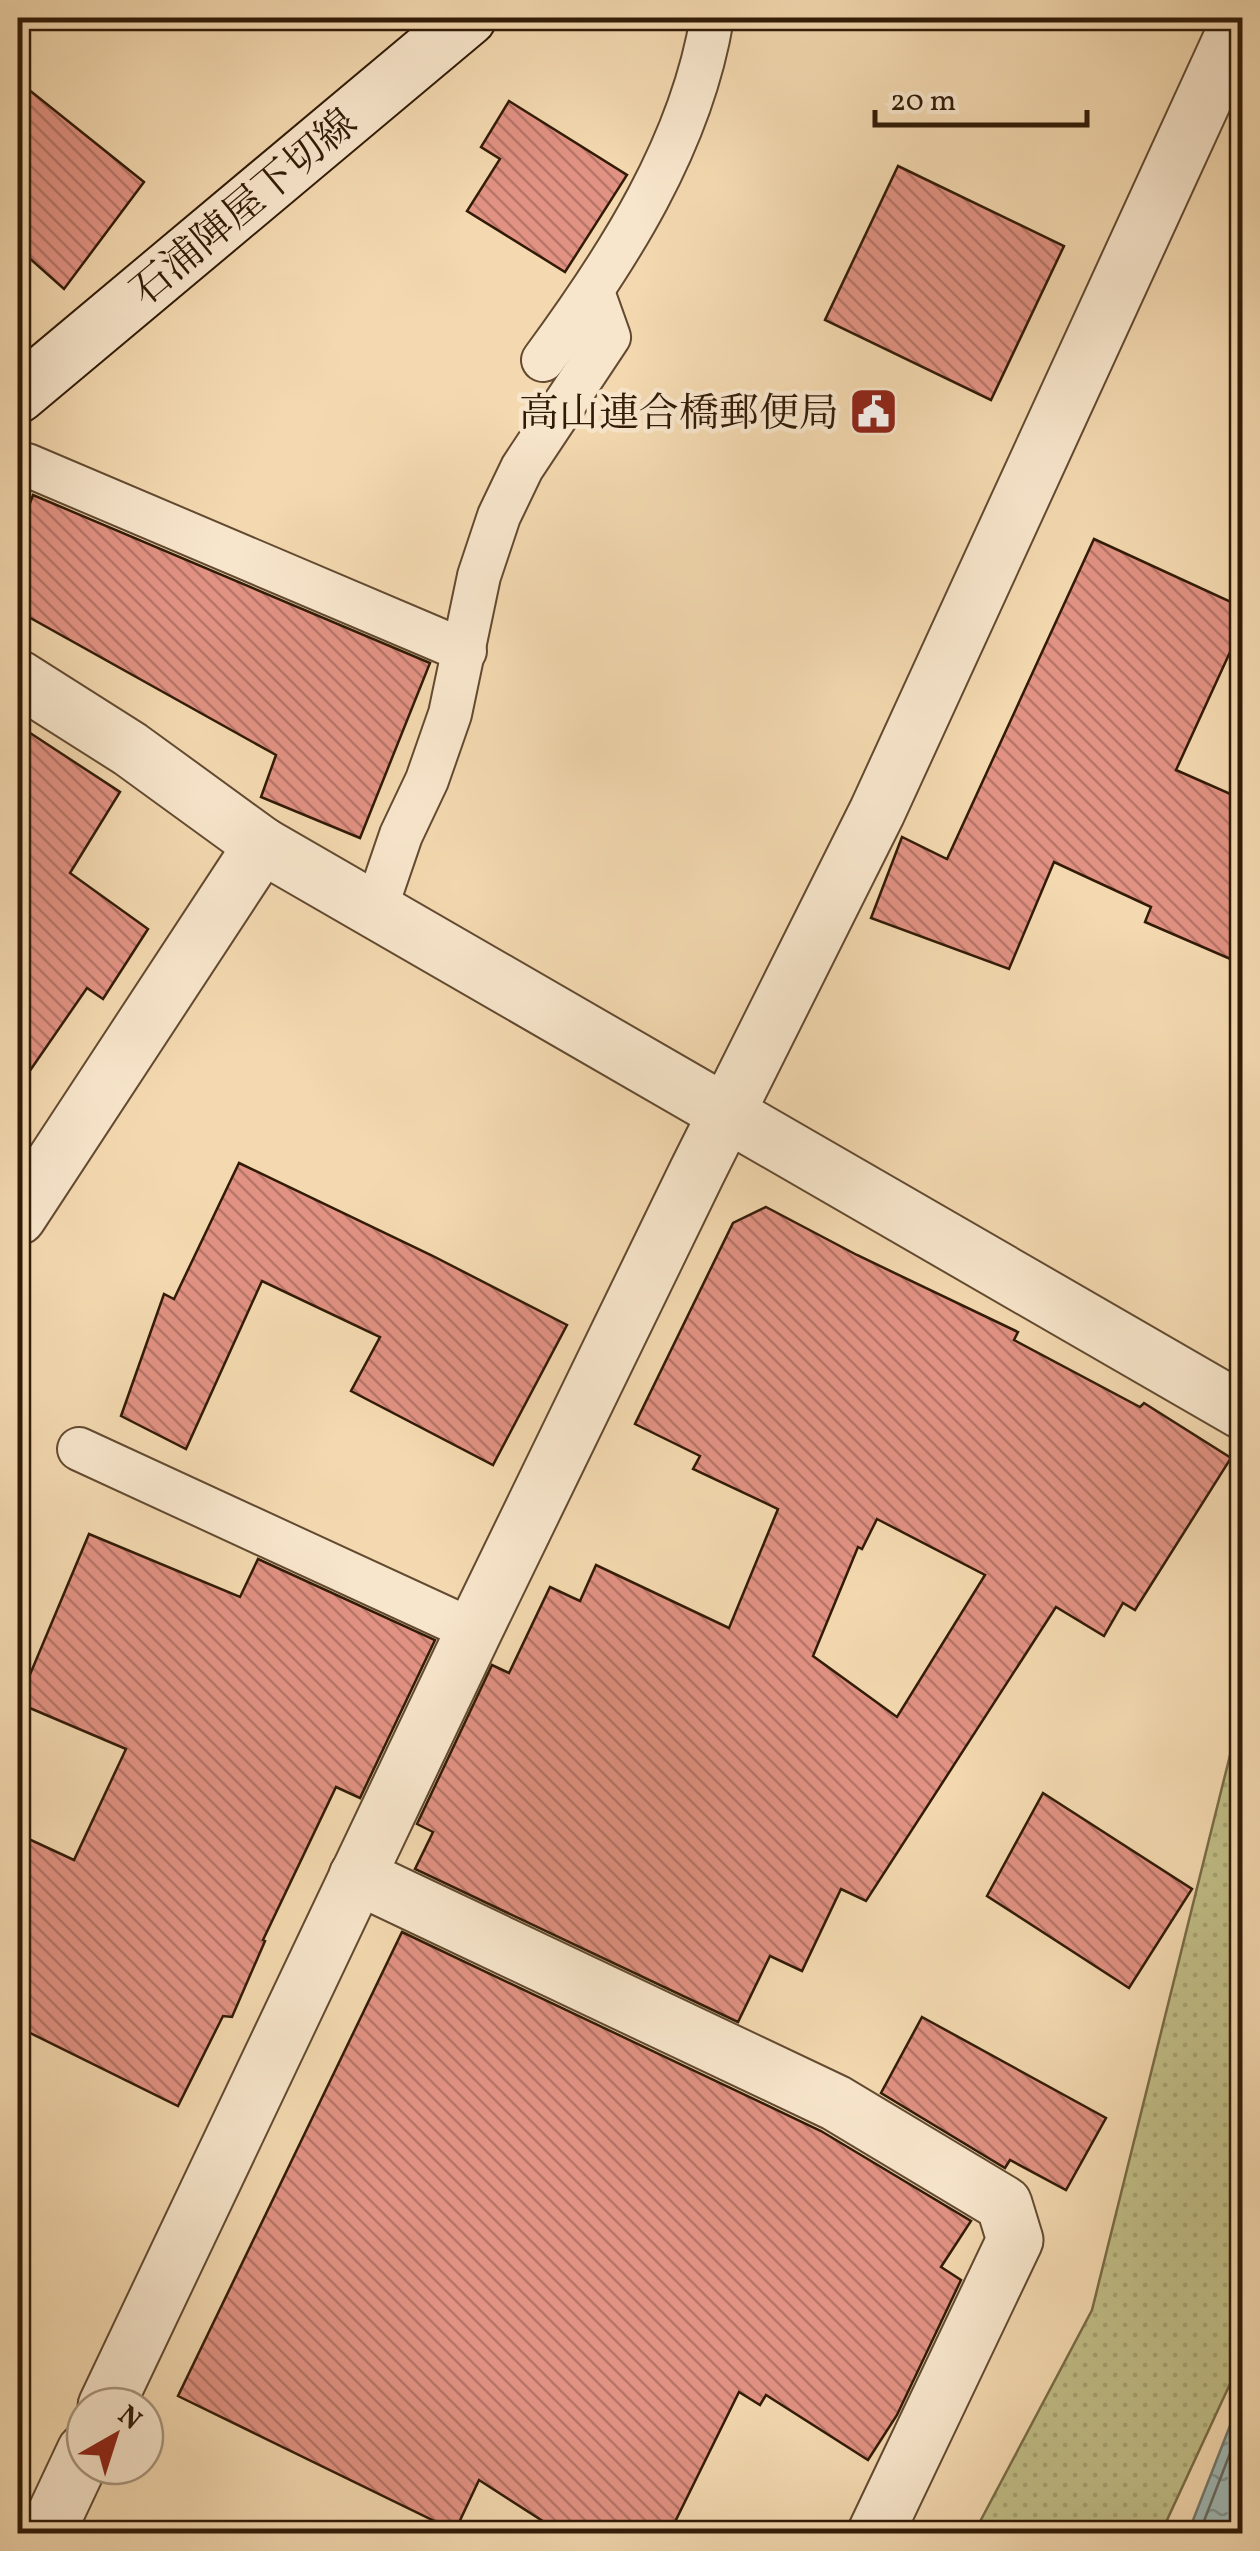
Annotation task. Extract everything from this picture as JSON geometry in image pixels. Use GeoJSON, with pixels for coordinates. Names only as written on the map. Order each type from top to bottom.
{"type":"FeatureCollection","features":[{"type":"Feature","properties":{"kind":"street","name":"石浦陣屋下切線"},"geometry":{"type":"LineString","coordinates":[[18,395],[468,18]]}},
{"type":"Feature","properties":{"kind":"street"},"geometry":{"type":"LineString","coordinates":[[115,2386],[474,1631],[877,812],[1241,18]]}},
{"type":"Feature","properties":{"kind":"street"},"geometry":{"type":"LineString","coordinates":[[18,678],[130,750],[262,844],[1242,1411]]}},
{"type":"Feature","properties":{"kind":"street"},"geometry":{"type":"LineString","coordinates":[[18,1217],[262,844]]}},
{"type":"Feature","properties":{"kind":"street"},"geometry":{"type":"LineString","coordinates":[[357,1876],[836,2103],[1004,2204],[1015,2240],[875,2534]]}},
{"type":"Feature","properties":{"kind":"street"},"geometry":{"type":"LineString","coordinates":[[46,2534],[69,2486]]}},
{"type":"Feature","properties":{"kind":"lane"},"geometry":{"type":"LineString","coordinates":[[543,360],[593,292],[654,188],[690,96],[712,18]]}},
{"type":"Feature","properties":{"kind":"lane"},"geometry":{"type":"LineString","coordinates":[[376,910],[401,835],[427,780],[450,714],[480,576],[499,516],[522,468],[609,336],[593,292]]}},
{"type":"Feature","properties":{"kind":"lane"},"geometry":{"type":"LineString","coordinates":[[27,465],[465,650]]}},
{"type":"Feature","properties":{"kind":"lane"},"geometry":{"type":"LineString","coordinates":[[79,1449],[474,1631]]}},
{"type":"Feature","properties":{"kind":"shaded area"},"geometry":{"type":"Polygon","coordinates":[[[1242,1707],[1242,2358],[1161,2533],[974,2533],[1092,2310],[1242,1707]]]}},
{"type":"Feature","properties":{"kind":"water"},"geometry":{"type":"Polygon","coordinates":[[[1242,2395],[1242,2533],[1188,2533],[1242,2395]]]}},
{"type":"Feature","properties":{"kind":"building"},"geometry":{"type":"Polygon","coordinates":[[[18,81],[144,182],[64,289],[18,248],[18,81]]]}},
{"type":"Feature","properties":{"kind":"building"},"geometry":{"type":"Polygon","coordinates":[[[509,101],[627,175],[565,272],[467,211],[500,159],[481,147],[509,101]]]}},
{"type":"Feature","properties":{"kind":"building"},"geometry":{"type":"Polygon","coordinates":[[[898,166],[1064,246],[991,400],[825,320],[898,166]]]}},
{"type":"Feature","properties":{"kind":"building"},"geometry":{"type":"Polygon","coordinates":[[[33,495],[430,663],[360,838],[261,797],[276,755],[18,611],[18,536],[33,495]]]}},
{"type":"Feature","properties":{"kind":"building"},"geometry":{"type":"Polygon","coordinates":[[[1094,539],[1242,607],[1242,626],[1176,770],[1242,799],[1242,964],[1145,922],[1151,907],[1054,862],[1009,969],[871,918],[902,837],[947,859],[1094,539]]]}},
{"type":"Feature","properties":{"kind":"building"},"geometry":{"type":"Polygon","coordinates":[[[18,725],[120,792],[70,873],[148,929],[103,999],[87,988],[18,1088],[18,725]]]}},
{"type":"Feature","properties":{"kind":"building"},"geometry":{"type":"Polygon","coordinates":[[[239,1163],[567,1325],[493,1465],[351,1391],[380,1337],[262,1281],[186,1449],[121,1416],[164,1294],[174,1299],[239,1163]]]}},
{"type":"Feature","properties":{"kind":"building"},"geometry":{"type":"Polygon","coordinates":[[[766,1207],[1018,1332],[1014,1340],[1140,1407],[1144,1403],[1231,1458],[1135,1610],[1123,1603],[1104,1636],[1056,1607],[866,1901],[841,1889],[802,1971],[770,1956],[738,2022],[415,1869],[433,1832],[417,1824],[492,1665],[509,1673],[550,1587],[580,1601],[596,1565],[729,1628],[778,1509],[693,1469],[700,1456],[635,1424],[733,1223],[766,1207]],[[877,1519],[862,1549],[858,1547],[813,1656],[897,1717],[985,1575],[877,1519]]]}},
{"type":"Feature","properties":{"kind":"building"},"geometry":{"type":"Polygon","coordinates":[[[89,1534],[240,1597],[258,1559],[435,1640],[360,1798],[336,1787],[263,1940],[232,2017],[223,2016],[178,2106],[18,2027],[18,1834],[74,1860],[126,1749],[18,1703],[89,1534]]]}},
{"type":"Feature","properties":{"kind":"building"},"geometry":{"type":"Polygon","coordinates":[[[1043,1793],[1192,1889],[1129,1988],[987,1896],[1043,1793]]]}},
{"type":"Feature","properties":{"kind":"building"},"geometry":{"type":"Polygon","coordinates":[[[402,1932],[821,2131],[971,2221],[941,2267],[961,2280],[897,2415],[868,2460],[766,2395],[760,2405],[739,2392],[669,2534],[563,2534],[479,2480],[455,2531],[178,2396],[402,1932]]]}},
{"type":"Feature","properties":{"kind":"building"},"geometry":{"type":"Polygon","coordinates":[[[922,2017],[1106,2118],[1066,2190],[1010,2160],[1005,2168],[881,2093],[922,2017]]]}},
{"type":"Feature","properties":{"kind":"place","name":"高山連合橋郵便局"},"geometry":{"type":"Point","coordinates":[874,412]}}]}
